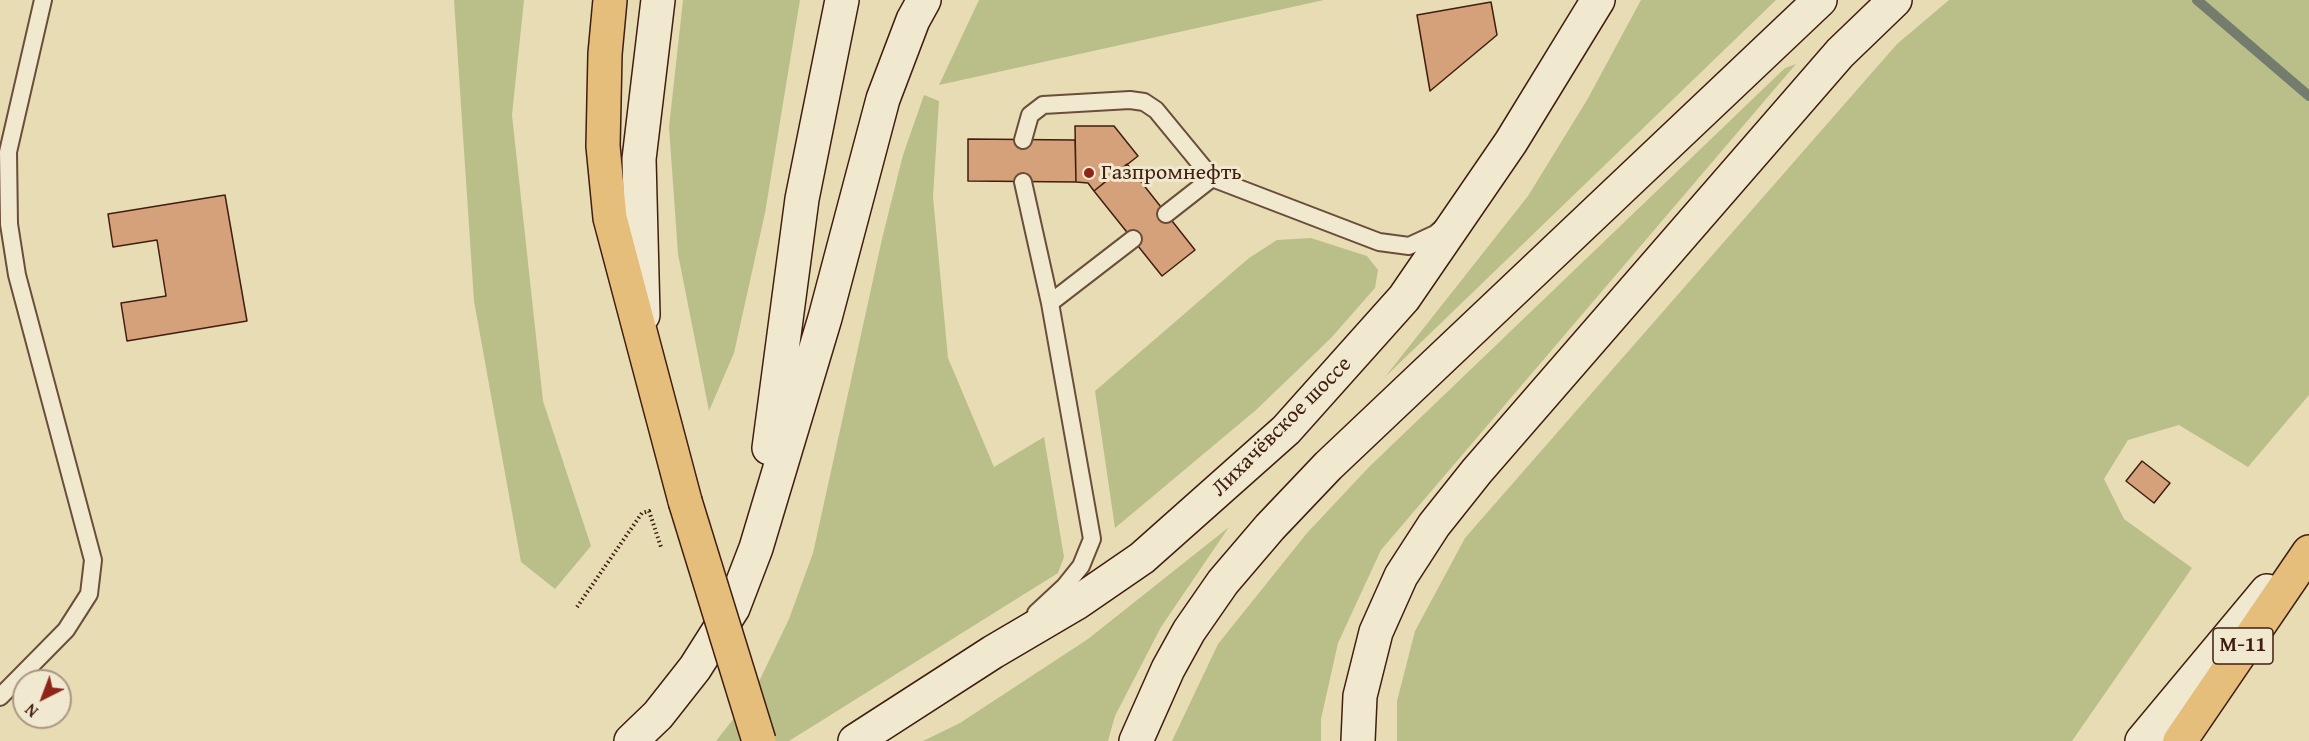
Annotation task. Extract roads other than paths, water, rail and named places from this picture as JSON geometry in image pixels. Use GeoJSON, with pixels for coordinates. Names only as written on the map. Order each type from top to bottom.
{"type":"FeatureCollection","features":[{"type":"Feature","properties":{"kind":"highway"},"geometry":{"type":"LineString","coordinates":[[610,0],[605,54],[603,146],[609,207],[645,357],[685,501],[759,741]]}},
{"type":"Feature","properties":{"kind":"highway","name":"М-11"},"geometry":{"type":"LineString","coordinates":[[2180,741],[2309,552]]}},
{"type":"Feature","properties":{"kind":"main road"},"geometry":{"type":"LineString","coordinates":[[645,357],[639,159],[658,0]]}},
{"type":"Feature","properties":{"kind":"main road"},"geometry":{"type":"LineString","coordinates":[[756,548],[802,199],[842,0]]}},
{"type":"Feature","properties":{"kind":"main road"},"geometry":{"type":"LineString","coordinates":[[631,741],[658,715],[695,668],[733,608],[756,548],[825,318],[883,99],[924,0]]}},
{"type":"Feature","properties":{"kind":"main road","name":"Лихачёвское шоссе"},"geometry":{"type":"LineString","coordinates":[[855,741],[993,652],[1078,602],[1142,558],[1286,430],[1404,298],[1476,195],[1598,0]]}},
{"type":"Feature","properties":{"kind":"main road"},"geometry":{"type":"LineString","coordinates":[[1137,741],[1167,669],[1190,631],[1223,582],[1270,527],[1328,466],[1820,0]]}},
{"type":"Feature","properties":{"kind":"main road"},"geometry":{"type":"LineString","coordinates":[[1358,741],[1360,696],[1376,632],[1401,576],[1434,525],[1477,471],[1832,62],[1895,0]]}},
{"type":"Feature","properties":{"kind":"main road"},"geometry":{"type":"LineString","coordinates":[[2142,741],[2309,541]]}},
{"type":"Feature","properties":{"kind":"lane"},"geometry":{"type":"LineString","coordinates":[[0,697],[66,630],[89,594],[93,560],[17,275],[9,224],[8,152],[43,0]]}},
{"type":"Feature","properties":{"kind":"lane"},"geometry":{"type":"LineString","coordinates":[[1023,140],[1030,115],[1043,105],[1130,100],[1144,102],[1156,110],[1212,178],[1379,242],[1409,246],[1435,234],[1476,195]]}},
{"type":"Feature","properties":{"kind":"lane"},"geometry":{"type":"LineString","coordinates":[[0,127],[8,152]]}},
{"type":"Feature","properties":{"kind":"lane"},"geometry":{"type":"LineString","coordinates":[[1166,214],[1212,178]]}},
{"type":"Feature","properties":{"kind":"lane"},"geometry":{"type":"LineString","coordinates":[[993,652],[1065,586],[1080,566],[1092,539],[1050,303],[1023,182]]}},
{"type":"Feature","properties":{"kind":"lane"},"geometry":{"type":"LineString","coordinates":[[1050,303],[1133,239]]}},
{"type":"Feature","properties":{"kind":"waterway"},"geometry":{"type":"LineString","coordinates":[[2197,0],[2309,96]]}},
{"type":"Feature","properties":{"kind":"place","name":"Газпромнефть"},"geometry":{"type":"Point","coordinates":[1089,173]}}]}
